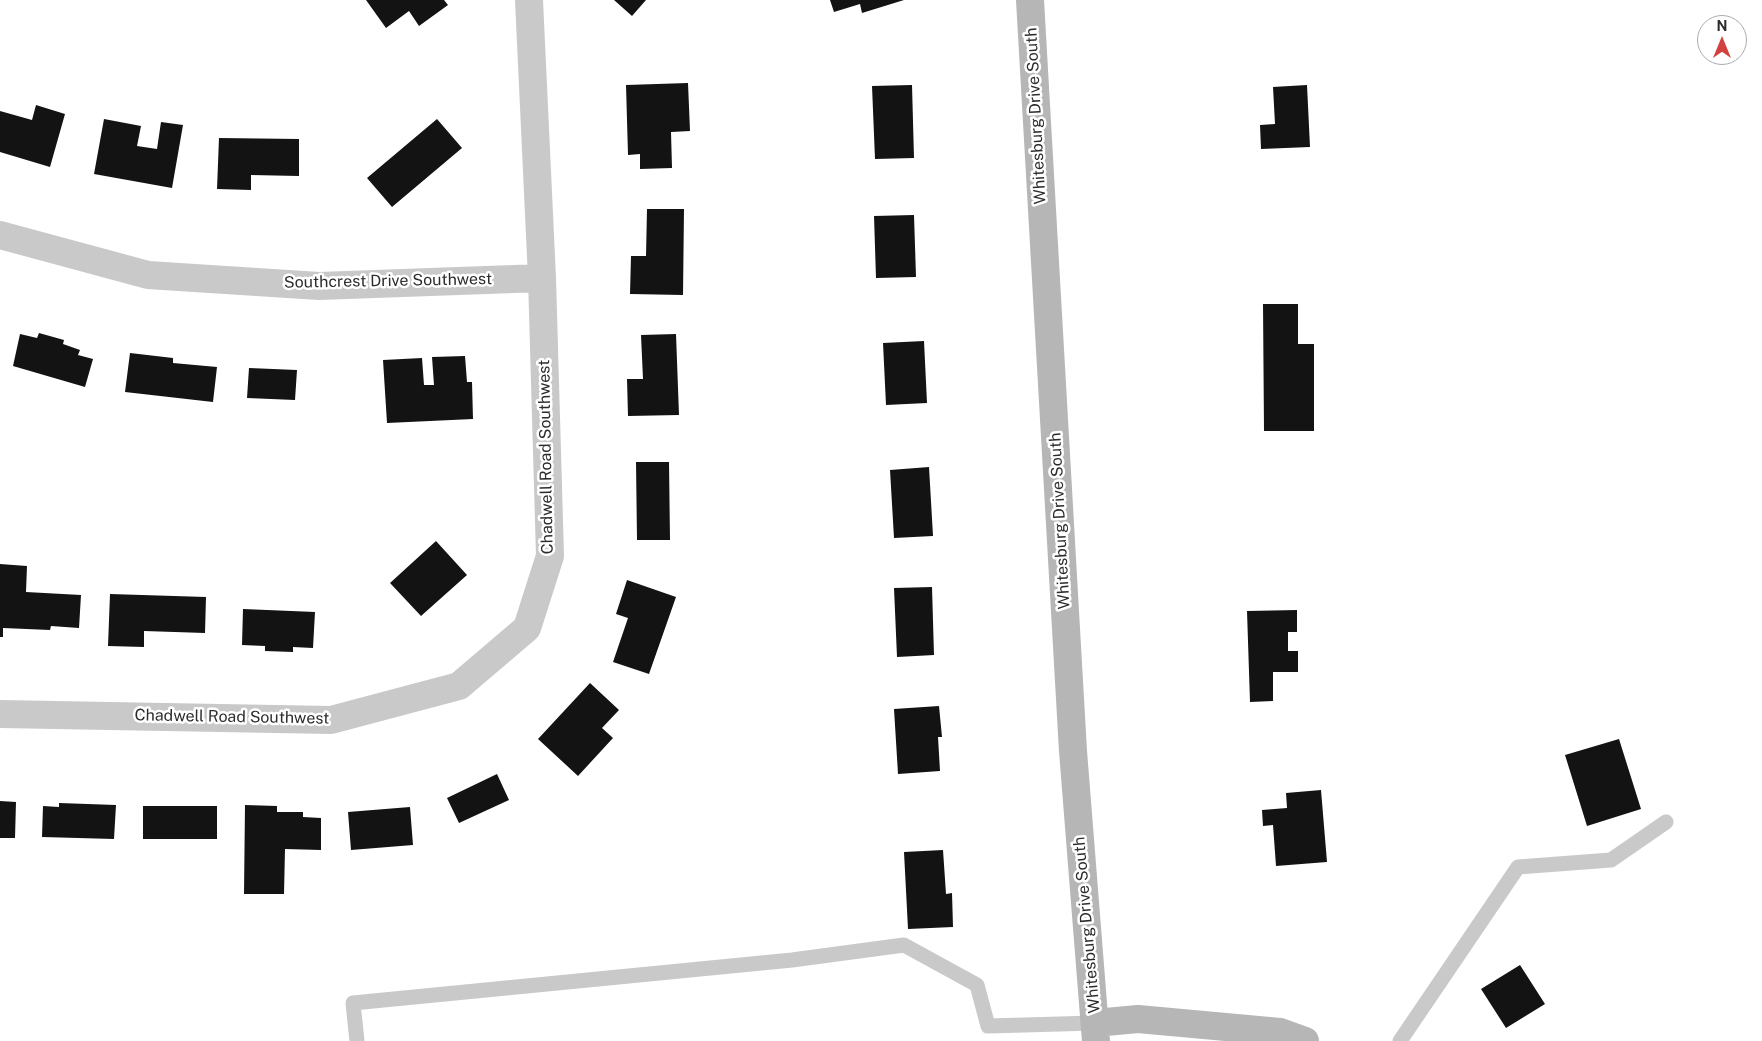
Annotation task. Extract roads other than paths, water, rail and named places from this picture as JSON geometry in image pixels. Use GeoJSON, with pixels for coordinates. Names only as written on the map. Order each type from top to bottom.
{"type":"FeatureCollection","features":[{"type":"Feature","properties":{"kind":"main road","name":"Whitesburg Drive South"},"geometry":{"type":"LineString","coordinates":[[1030,0],[1073,751],[1095,1032]]}},
{"type":"Feature","properties":{"kind":"main road"},"geometry":{"type":"LineString","coordinates":[[1095,1032],[1138,1019],[1280,1032],[1306,1041]]}},
{"type":"Feature","properties":{"kind":"street","name":"Chadwell Road Southwest"},"geometry":{"type":"LineString","coordinates":[[0,714],[332,720],[459,686],[527,628],[550,556],[542,278],[529,0]]}},
{"type":"Feature","properties":{"kind":"street","name":"Southcrest Drive Southwest"},"geometry":{"type":"LineString","coordinates":[[0,235],[148,274],[319,286],[542,278]]}},
{"type":"Feature","properties":{"kind":"lane"},"geometry":{"type":"LineString","coordinates":[[1400,1041],[1518,867],[1611,860],[1666,822]]}},
{"type":"Feature","properties":{"kind":"lane"},"geometry":{"type":"LineString","coordinates":[[357,1041],[353,1003],[792,960],[904,945],[977,985],[988,1026],[1095,1032]]}}]}
